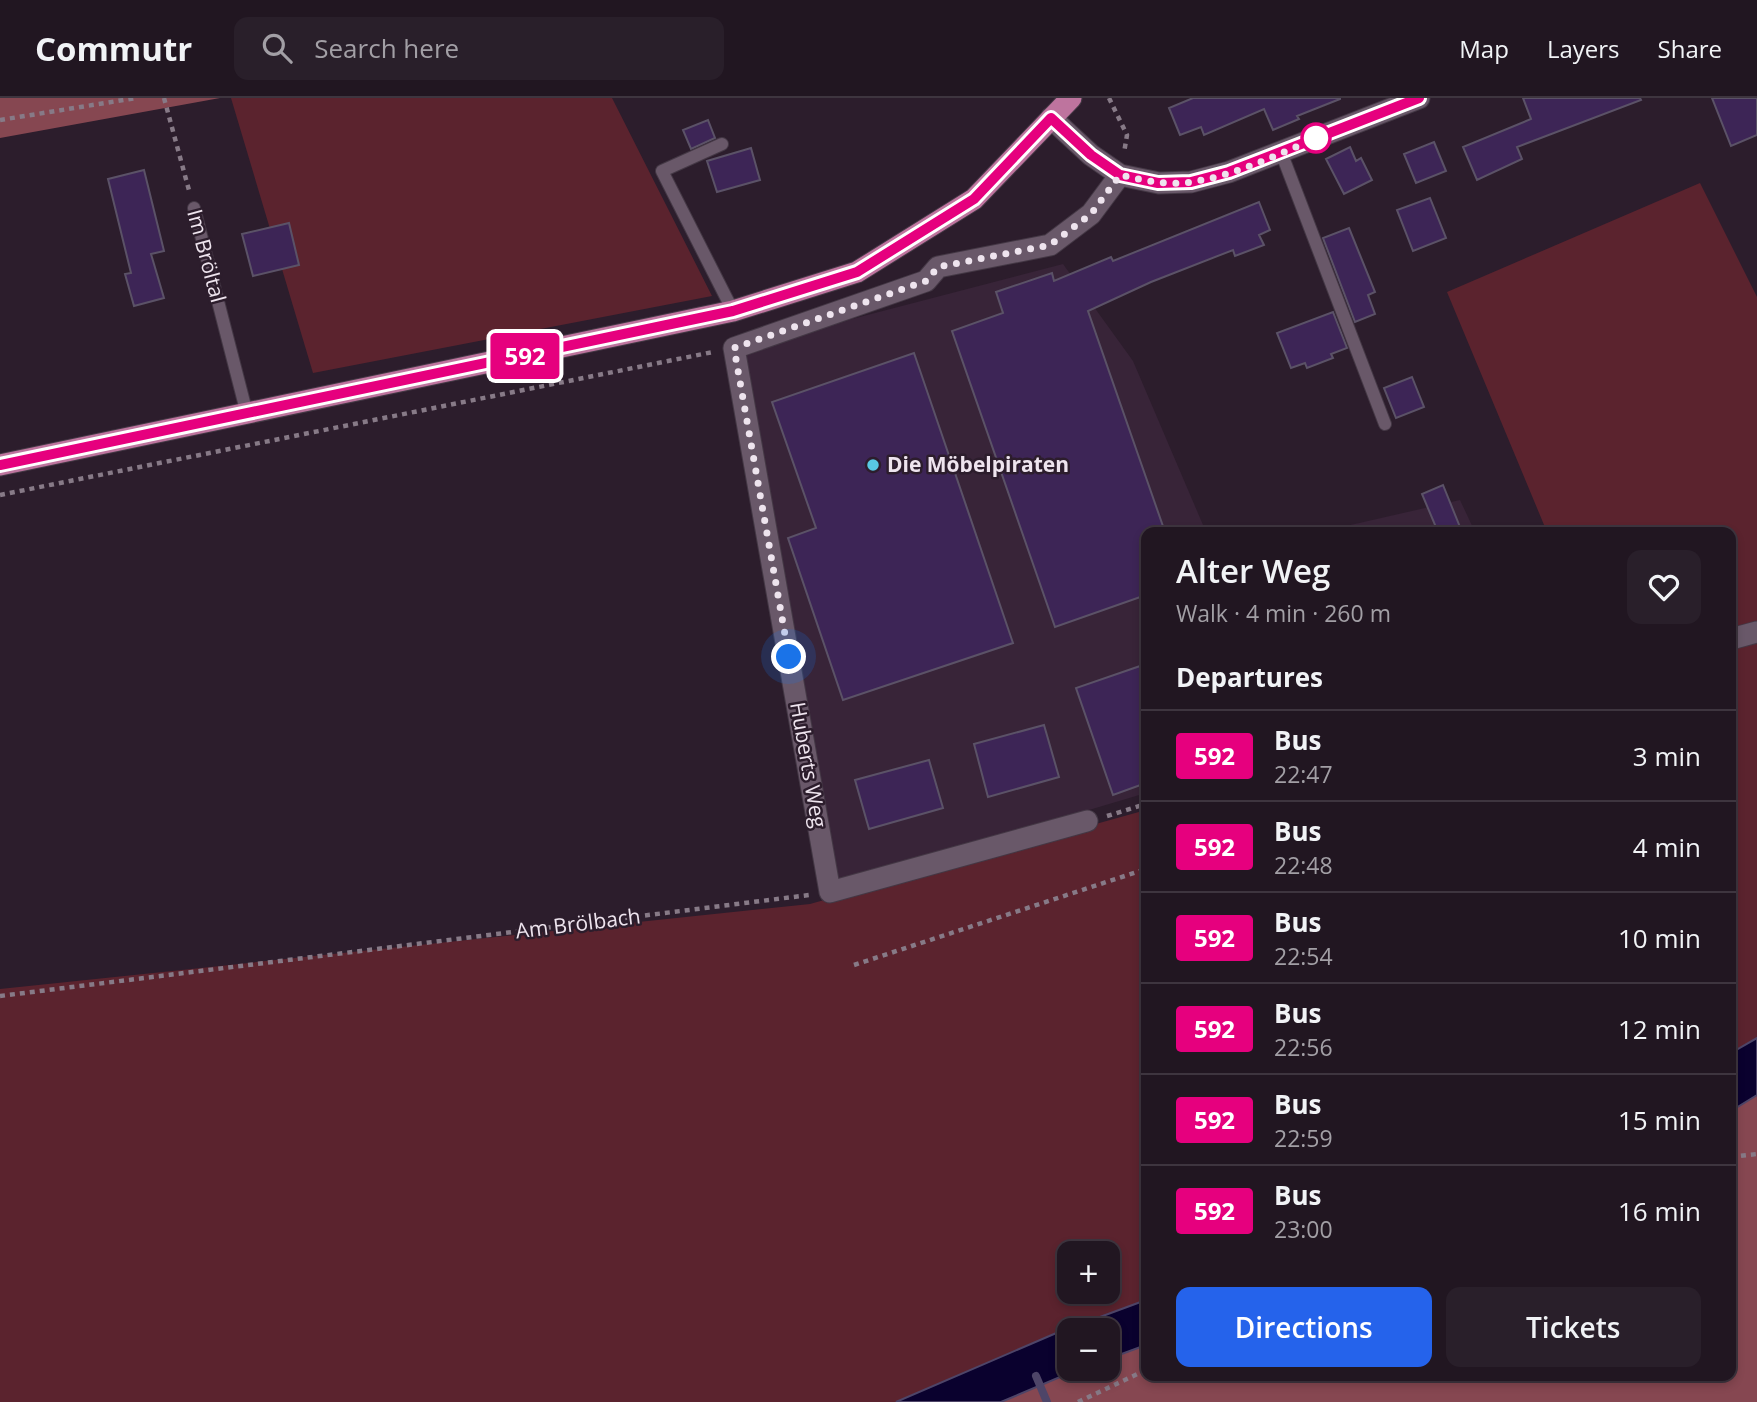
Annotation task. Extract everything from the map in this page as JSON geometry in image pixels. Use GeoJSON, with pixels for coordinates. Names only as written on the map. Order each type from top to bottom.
{"type":"FeatureCollection","features":[{"type":"Feature","properties":{"kind":"main road"},"geometry":{"type":"LineString","coordinates":[[0,465],[733,311],[857,272],[974,199],[1071,98]]}},
{"type":"Feature","properties":{"kind":"street"},"geometry":{"type":"LineString","coordinates":[[1051,118],[1091,155],[1120,175],[1158,183],[1191,182],[1229,172],[1419,98]]}},
{"type":"Feature","properties":{"kind":"street"},"geometry":{"type":"LineString","coordinates":[[734,348],[926,281],[938,267],[1050,245],[1091,214],[1120,175]]}},
{"type":"Feature","properties":{"kind":"street","name":"Huberts Weg"},"geometry":{"type":"LineString","coordinates":[[734,348],[830,892]]}},
{"type":"Feature","properties":{"kind":"street"},"geometry":{"type":"LineString","coordinates":[[1736,638],[1757,632]]}},
{"type":"Feature","properties":{"kind":"street"},"geometry":{"type":"LineString","coordinates":[[830,892],[1087,821]]}},
{"type":"Feature","properties":{"kind":"lane"},"geometry":{"type":"LineString","coordinates":[[722,144],[662,171],[733,311]]}},
{"type":"Feature","properties":{"kind":"lane"},"geometry":{"type":"LineString","coordinates":[[1281,152],[1385,424]]}},
{"type":"Feature","properties":{"kind":"lane","name":"Im Bröltal"},"geometry":{"type":"LineString","coordinates":[[194,208],[247,414]]}},
{"type":"Feature","properties":{"kind":"path"},"geometry":{"type":"LineString","coordinates":[[0,120],[136,98]]}},
{"type":"Feature","properties":{"kind":"path","name":"Im Bröltal"},"geometry":{"type":"LineString","coordinates":[[164,98],[194,208]]}},
{"type":"Feature","properties":{"kind":"path"},"geometry":{"type":"LineString","coordinates":[[1109,98],[1127,135],[1120,175]]}},
{"type":"Feature","properties":{"kind":"path"},"geometry":{"type":"LineString","coordinates":[[0,495],[734,348]]}},
{"type":"Feature","properties":{"kind":"path"},"geometry":{"type":"LineString","coordinates":[[1087,821],[1141,805]]}},
{"type":"Feature","properties":{"kind":"path"},"geometry":{"type":"LineString","coordinates":[[854,965],[1141,871]]}},
{"type":"Feature","properties":{"kind":"path","name":"Am Brölbach"},"geometry":{"type":"LineString","coordinates":[[0,996],[830,892]]}},
{"type":"Feature","properties":{"kind":"path"},"geometry":{"type":"LineString","coordinates":[[1736,1156],[1757,1154]]}},
{"type":"Feature","properties":{"kind":"path"},"geometry":{"type":"LineString","coordinates":[[1078,1402],[1141,1372]]}},
{"type":"Feature","properties":{"kind":"shaded area"},"geometry":{"type":"Polygon","coordinates":[[[0,98],[220,98],[0,138],[0,98]]]}},
{"type":"Feature","properties":{"kind":"shaded area"},"geometry":{"type":"Polygon","coordinates":[[[231,98],[612,98],[712,296],[313,373],[231,98]]]}},
{"type":"Feature","properties":{"kind":"shaded area"},"geometry":{"type":"Polygon","coordinates":[[[1700,183],[1757,297],[1757,1038],[1736,1050],[1736,527],[1545,527],[1447,292],[1700,183]]]}},
{"type":"Feature","properties":{"kind":"shaded area"},"geometry":{"type":"Polygon","coordinates":[[[1063,264],[1133,361],[1204,527],[1141,527],[1141,794],[834,886],[737,349],[1063,264]]]}},
{"type":"Feature","properties":{"kind":"shaded area"},"geometry":{"type":"Polygon","coordinates":[[[1460,500],[1473,527],[1342,527],[1460,500]]]}},
{"type":"Feature","properties":{"kind":"shaded area"},"geometry":{"type":"Polygon","coordinates":[[[1141,811],[1141,1302],[1097,1318],[1057,1318],[1057,1333],[896,1402],[0,1402],[0,989],[810,904],[1141,811]]]}},
{"type":"Feature","properties":{"kind":"shaded area"},"geometry":{"type":"Polygon","coordinates":[[[1757,1038],[1757,1095],[1736,1108],[1736,1050],[1757,1038]]]}},
{"type":"Feature","properties":{"kind":"shaded area"},"geometry":{"type":"Polygon","coordinates":[[[1757,1095],[1757,1402],[1001,1402],[1057,1378],[1057,1381],[1120,1381],[1120,1355],[1141,1347],[1141,1381],[1736,1381],[1736,1108],[1757,1095]]]}},
{"type":"Feature","properties":{"kind":"shaded area"},"geometry":{"type":"Polygon","coordinates":[[[1141,1302],[1141,1347],[1120,1355],[1120,1318],[1097,1318],[1141,1302]]]}},
{"type":"Feature","properties":{"kind":"shaded area"},"geometry":{"type":"Polygon","coordinates":[[[1057,1333],[1057,1378],[1001,1402],[896,1402],[1057,1333]]]}},
{"type":"Feature","properties":{"kind":"building"},"geometry":{"type":"Polygon","coordinates":[[[1193,98],[1340,99],[1297,116],[1299,119],[1273,130],[1264,109],[1204,135],[1201,127],[1180,135],[1169,108],[1193,98]]]}},
{"type":"Feature","properties":{"kind":"building"},"geometry":{"type":"Polygon","coordinates":[[[1523,98],[1641,100],[1517,147],[1522,159],[1477,180],[1463,147],[1531,119],[1523,98]]]}},
{"type":"Feature","properties":{"kind":"building"},"geometry":{"type":"Polygon","coordinates":[[[1712,98],[1757,98],[1757,135],[1731,146],[1712,98]]]}},
{"type":"Feature","properties":{"kind":"building"},"geometry":{"type":"Polygon","coordinates":[[[708,120],[715,138],[691,149],[683,130],[708,120]]]}},
{"type":"Feature","properties":{"kind":"building"},"geometry":{"type":"Polygon","coordinates":[[[1434,142],[1446,171],[1416,183],[1404,154],[1434,142]]]}},
{"type":"Feature","properties":{"kind":"building"},"geometry":{"type":"Polygon","coordinates":[[[1350,147],[1356,161],[1361,158],[1372,180],[1344,194],[1326,159],[1350,147]]]}},
{"type":"Feature","properties":{"kind":"building"},"geometry":{"type":"Polygon","coordinates":[[[751,148],[760,180],[717,192],[707,161],[751,148]]]}},
{"type":"Feature","properties":{"kind":"building"},"geometry":{"type":"Polygon","coordinates":[[[144,170],[164,251],[151,254],[164,298],[134,306],[125,274],[131,273],[108,179],[144,170]]]}},
{"type":"Feature","properties":{"kind":"building"},"geometry":{"type":"Polygon","coordinates":[[[1430,198],[1446,238],[1413,251],[1397,210],[1430,198]]]}},
{"type":"Feature","properties":{"kind":"building"},"geometry":{"type":"Polygon","coordinates":[[[1259,202],[1270,230],[1259,235],[1264,245],[1235,256],[1233,250],[1151,282],[1088,311],[1163,527],[1141,527],[1141,597],[1055,627],[952,331],[1003,313],[996,292],[1052,273],[1054,281],[1111,257],[1113,261],[1259,202]]]}},
{"type":"Feature","properties":{"kind":"building"},"geometry":{"type":"Polygon","coordinates":[[[289,223],[299,265],[253,276],[242,234],[289,223]]]}},
{"type":"Feature","properties":{"kind":"building"},"geometry":{"type":"Polygon","coordinates":[[[1349,228],[1375,292],[1368,295],[1375,314],[1355,322],[1323,238],[1349,228]]]}},
{"type":"Feature","properties":{"kind":"building"},"geometry":{"type":"Polygon","coordinates":[[[1333,312],[1347,348],[1331,354],[1333,358],[1307,368],[1305,363],[1291,368],[1277,333],[1333,312]]]}},
{"type":"Feature","properties":{"kind":"building"},"geometry":{"type":"Polygon","coordinates":[[[914,353],[1013,643],[843,700],[788,538],[816,528],[772,402],[914,353]]]}},
{"type":"Feature","properties":{"kind":"building"},"geometry":{"type":"Polygon","coordinates":[[[1412,377],[1424,407],[1396,418],[1384,388],[1412,377]]]}},
{"type":"Feature","properties":{"kind":"building"},"geometry":{"type":"Polygon","coordinates":[[[1443,485],[1460,527],[1436,527],[1422,494],[1443,485]]]}},
{"type":"Feature","properties":{"kind":"building"},"geometry":{"type":"Polygon","coordinates":[[[1141,666],[1141,785],[1113,795],[1076,688],[1141,666]]]}},
{"type":"Feature","properties":{"kind":"building"},"geometry":{"type":"Polygon","coordinates":[[[1044,725],[1059,777],[988,797],[974,744],[1044,725]]]}},
{"type":"Feature","properties":{"kind":"building"},"geometry":{"type":"Polygon","coordinates":[[[929,760],[943,808],[869,829],[855,780],[929,760]]]}},
{"type":"Feature","properties":{"kind":"waterway"},"geometry":{"type":"LineString","coordinates":[[1036,1376],[1047,1402]]}},
{"type":"Feature","properties":{"kind":"bus line","name":"592"},"geometry":{"type":"LineString","coordinates":[[0,465],[733,311],[857,272],[974,199],[1051,118],[1091,155],[1120,175],[1158,183],[1191,182],[1229,172],[1419,98]]}},
{"type":"Feature","properties":{"kind":"place","name":"Die Möbelpiraten"},"geometry":{"type":"Point","coordinates":[873,465]}},
{"type":"Feature","properties":{"kind":"route"},"geometry":{"type":"LineString","coordinates":[[789,657],[734,348],[926,281],[938,267],[1050,245],[1091,214],[1120,175],[1158,183],[1191,182],[1229,172],[1316,138]]}}]}
